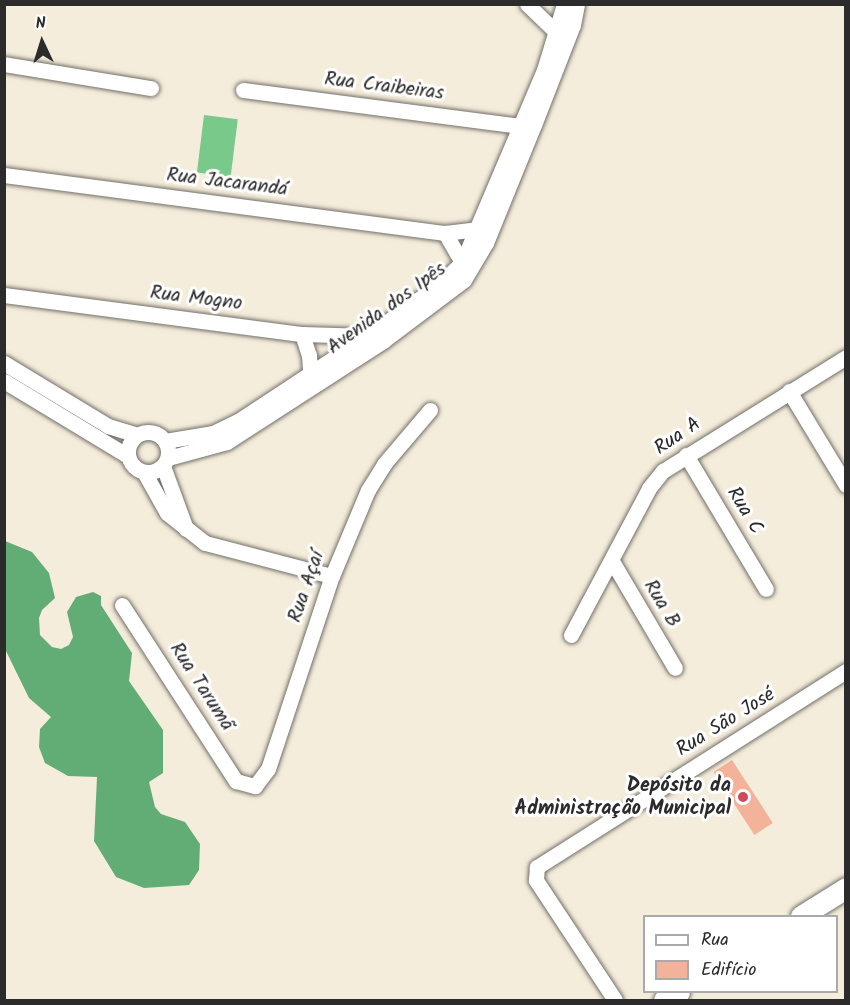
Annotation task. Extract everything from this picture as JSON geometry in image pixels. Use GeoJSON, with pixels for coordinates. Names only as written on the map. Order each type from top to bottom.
{"type":"FeatureCollection","features":[{"type":"Feature","properties":{"kind":"street"},"geometry":{"type":"LineString","coordinates":[[527,4],[557,33]]}},
{"type":"Feature","properties":{"kind":"street","name":"Avenida dos Ipês"},"geometry":{"type":"LineString","coordinates":[[144,472],[165,462],[227,442],[311,382],[367,336],[437,286],[462,263],[557,33],[564,4]]}},
{"type":"Feature","properties":{"kind":"street","name":"Avenida dos Ipês"},"geometry":{"type":"LineString","coordinates":[[4,363],[108,426],[137,435],[152,432],[165,441],[213,433],[383,341],[441,300],[474,266],[573,25],[576,4]]}},
{"type":"Feature","properties":{"kind":"street"},"geometry":{"type":"LineString","coordinates":[[4,64],[151,88]]}},
{"type":"Feature","properties":{"kind":"street","name":"Rua Craibeiras"},"geometry":{"type":"LineString","coordinates":[[243,90],[520,126]]}},
{"type":"Feature","properties":{"kind":"street","name":"Rua Jacarandá"},"geometry":{"type":"LineString","coordinates":[[4,175],[445,233],[477,229]]}},
{"type":"Feature","properties":{"kind":"street"},"geometry":{"type":"LineString","coordinates":[[445,233],[462,263]]}},
{"type":"Feature","properties":{"kind":"street","name":"Rua Mogno"},"geometry":{"type":"LineString","coordinates":[[4,295],[302,334],[367,336],[383,341]]}},
{"type":"Feature","properties":{"kind":"street"},"geometry":{"type":"LineString","coordinates":[[302,334],[309,354],[311,382]]}},
{"type":"Feature","properties":{"kind":"street","name":"Rua A"},"geometry":{"type":"LineString","coordinates":[[571,635],[650,488],[663,471],[846,357]]}},
{"type":"Feature","properties":{"kind":"street"},"geometry":{"type":"LineString","coordinates":[[4,381],[128,456]]}},
{"type":"Feature","properties":{"kind":"street"},"geometry":{"type":"LineString","coordinates":[[789,391],[846,485]]}},
{"type":"Feature","properties":{"kind":"street","name":"Rua Açaí"},"geometry":{"type":"LineString","coordinates":[[248,788],[266,774],[332,576],[368,490],[384,464],[430,410]]}},
{"type":"Feature","properties":{"kind":"street"},"geometry":{"type":"LineString","coordinates":[[137,435],[128,448],[131,464],[144,472],[167,513],[187,531],[205,543],[332,576]]}},
{"type":"Feature","properties":{"kind":"street"},"geometry":{"type":"LineString","coordinates":[[165,441],[165,462],[187,531]]}},
{"type":"Feature","properties":{"kind":"street","name":"Rua C"},"geometry":{"type":"LineString","coordinates":[[687,455],[766,589]]}},
{"type":"Feature","properties":{"kind":"street","name":"Rua B"},"geometry":{"type":"LineString","coordinates":[[612,561],[675,668]]}},
{"type":"Feature","properties":{"kind":"street","name":"Rua Tarumã"},"geometry":{"type":"LineString","coordinates":[[122,605],[236,781],[248,788]]}},
{"type":"Feature","properties":{"kind":"street","name":"Rua São José"},"geometry":{"type":"LineString","coordinates":[[615,1000],[536,880],[537,867],[846,671]]}},
{"type":"Feature","properties":{"kind":"street"},"geometry":{"type":"LineString","coordinates":[[803,915],[846,888]]}},
{"type":"Feature","properties":{"kind":"green space"},"geometry":{"type":"Polygon","coordinates":[[[204,115],[238,119],[231,177],[197,173],[204,115]]]}},
{"type":"Feature","properties":{"kind":"green space"},"geometry":{"type":"Polygon","coordinates":[[[5,541],[32,552],[49,573],[55,598],[42,610],[39,618],[40,635],[52,647],[61,649],[69,645],[73,637],[67,612],[76,597],[93,592],[101,596],[101,605],[132,653],[129,681],[163,730],[163,773],[149,782],[155,807],[161,814],[185,822],[200,844],[199,870],[189,885],[144,888],[116,877],[94,841],[97,777],[68,776],[45,763],[39,747],[40,729],[51,717],[29,698],[5,649],[5,541]]]}},
{"type":"Feature","properties":{"kind":"building","name":"Depósito da Administração Municipal"},"geometry":{"type":"Polygon","coordinates":[[[732,760],[773,823],[754,835],[714,772],[732,760]]]}},
{"type":"Feature","properties":{"kind":"place","name":"Depósito da Administração Municipal"},"geometry":{"type":"Point","coordinates":[743,797]}}]}
